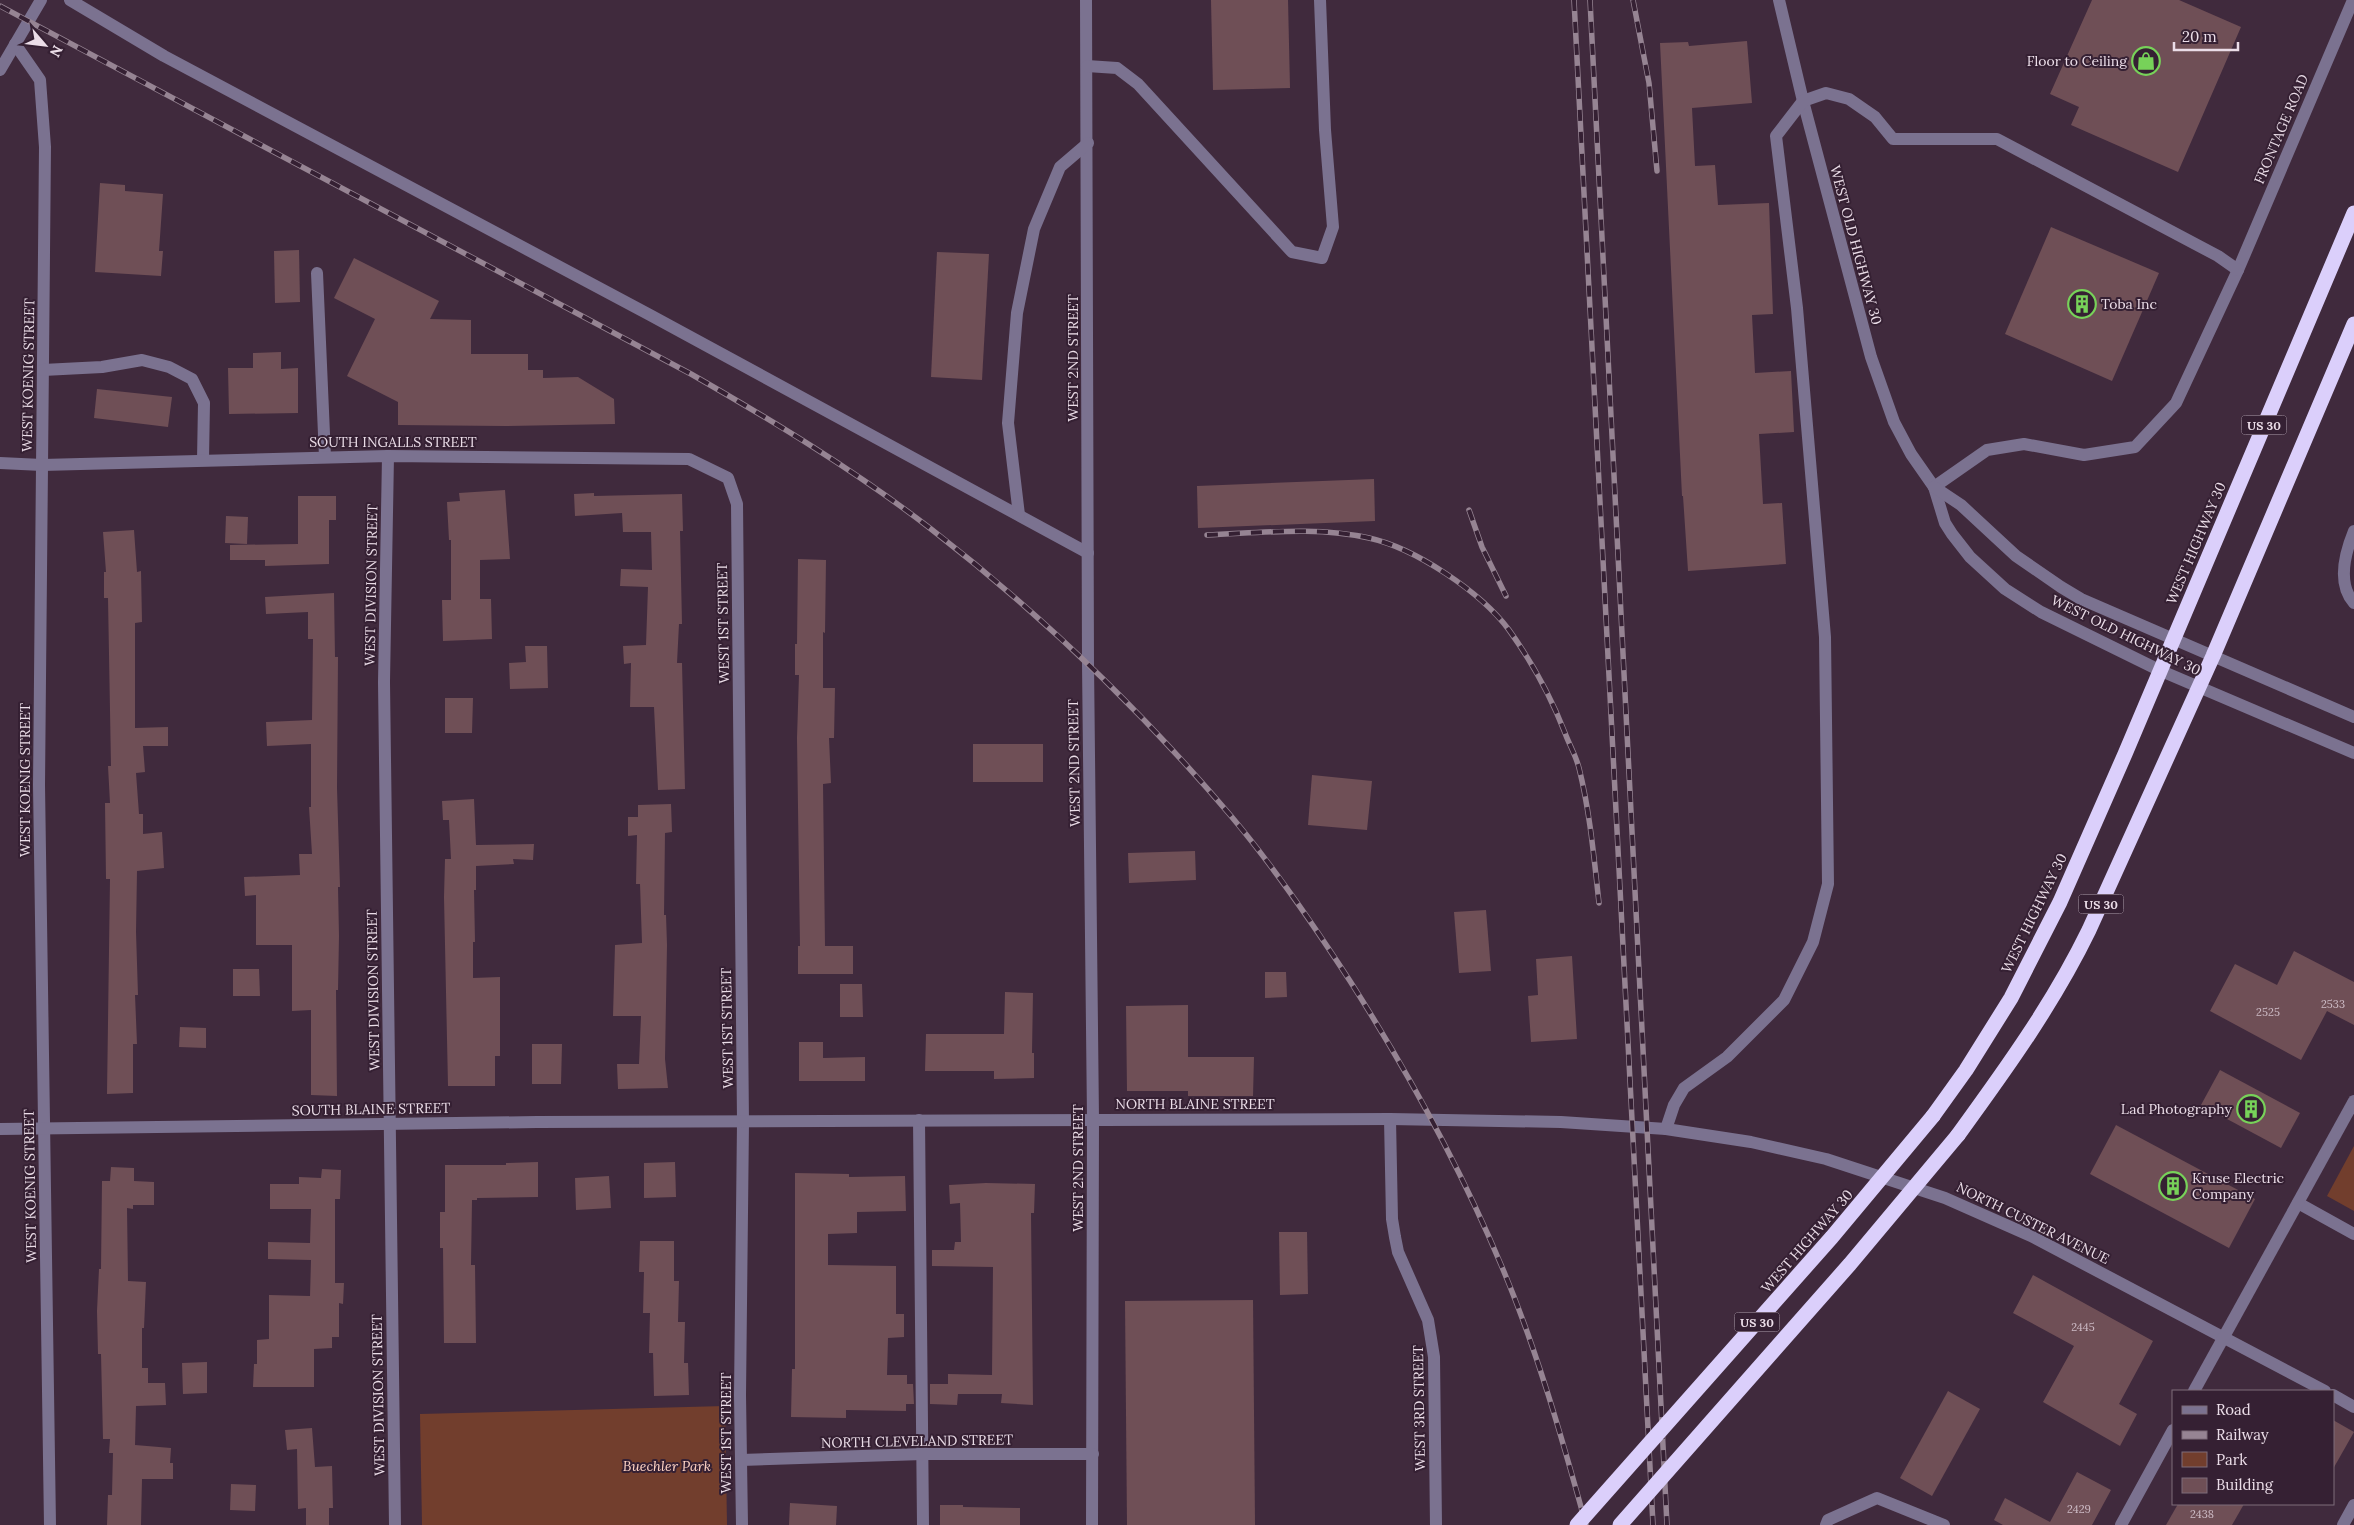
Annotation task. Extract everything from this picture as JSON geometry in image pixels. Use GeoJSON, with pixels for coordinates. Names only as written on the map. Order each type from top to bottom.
{"type":"FeatureCollection","features":[{"type":"Feature","properties":{"kind":"highway","name":"WEST HIGHWAY 30"},"geometry":{"type":"LineString","coordinates":[[1577,1525],[1838,1230],[1933,1116],[1985,1040],[2034,955],[2118,771],[2159,670],[2354,213]]}},
{"type":"Feature","properties":{"kind":"highway","name":"US 30"},"geometry":{"type":"LineString","coordinates":[[1620,1525],[1844,1272],[1958,1136],[2035,1028],[2074,962],[2199,687],[2354,324]]}},
{"type":"Feature","properties":{"kind":"street"},"geometry":{"type":"LineString","coordinates":[[0,70],[41,0]]}},
{"type":"Feature","properties":{"kind":"street"},"geometry":{"type":"LineString","coordinates":[[70,0],[164,56],[1088,552]]}},
{"type":"Feature","properties":{"kind":"street","name":"WEST 2ND STREET"},"geometry":{"type":"LineString","coordinates":[[1086,0],[1093,1119],[1092,1525]]}},
{"type":"Feature","properties":{"kind":"street"},"geometry":{"type":"LineString","coordinates":[[1087,66],[1117,68],[1138,84],[1292,252],[1322,258],[1333,227],[1325,130],[1320,0]]}},
{"type":"Feature","properties":{"kind":"street","name":"WEST OLD HIGHWAY 30"},"geometry":{"type":"LineString","coordinates":[[1779,0],[1860,323],[1882,392],[1894,422],[1911,454],[1934,487],[1945,523],[1952,534],[1970,556],[2005,589],[2041,612],[2159,670],[2354,753]]}},
{"type":"Feature","properties":{"kind":"street","name":"FRONTAGE ROAD"},"geometry":{"type":"LineString","coordinates":[[1934,487],[1988,450],[2024,444],[2084,455],[2136,447],[2176,403],[2238,270],[2353,0]]}},
{"type":"Feature","properties":{"kind":"street","name":"WEST KOENIG STREET"},"geometry":{"type":"LineString","coordinates":[[15,44],[40,80],[45,147],[39,785],[50,1525]]}},
{"type":"Feature","properties":{"kind":"street"},"geometry":{"type":"LineString","coordinates":[[1666,1129],[1674,1105],[1684,1088],[1727,1057],[1784,1000],[1813,942],[1828,884],[1825,637],[1797,308],[1776,136],[1803,100],[1826,94],[1849,99],[1875,117],[1893,139],[1998,139],[2218,256],[2238,270]]}},
{"type":"Feature","properties":{"kind":"street"},"geometry":{"type":"LineString","coordinates":[[1019,515],[1008,424],[1018,313],[1034,229],[1060,167],[1088,143]]}},
{"type":"Feature","properties":{"kind":"street"},"geometry":{"type":"LineString","coordinates":[[317,273],[325,457]]}},
{"type":"Feature","properties":{"kind":"street"},"geometry":{"type":"LineString","coordinates":[[43,370],[102,368],[142,360],[169,367],[192,379],[204,403],[203,460]]}},
{"type":"Feature","properties":{"kind":"street","name":"SOUTH INGALLS STREET"},"geometry":{"type":"LineString","coordinates":[[0,463],[42,465],[388,456],[689,459],[728,478],[737,504],[737,530]]}},
{"type":"Feature","properties":{"kind":"street","name":"WEST DIVISION STREET"},"geometry":{"type":"LineString","coordinates":[[388,456],[384,682],[395,1525]]}},
{"type":"Feature","properties":{"kind":"street","name":"WEST OLD HIGHWAY 30"},"geometry":{"type":"LineString","coordinates":[[1934,487],[1961,505],[2016,556],[2061,587],[2101,608],[2354,717]]}},
{"type":"Feature","properties":{"kind":"street","name":"WEST 1ST STREET"},"geometry":{"type":"LineString","coordinates":[[737,530],[743,1122],[742,1525]]}},
{"type":"Feature","properties":{"kind":"street"},"geometry":{"type":"LineString","coordinates":[[2354,531],[2344,561],[2344,581],[2350,599],[2354,603]]}},
{"type":"Feature","properties":{"kind":"street"},"geometry":{"type":"LineString","coordinates":[[2195,1390],[2354,1101]]}},
{"type":"Feature","properties":{"kind":"street","name":"NORTH BLAINE STREET"},"geometry":{"type":"LineString","coordinates":[[743,1122],[1390,1118],[1561,1122],[1647,1127]]}},
{"type":"Feature","properties":{"kind":"street","name":"WEST 3RD STREET"},"geometry":{"type":"LineString","coordinates":[[1390,1118],[1392,1219],[1395,1237],[1398,1252],[1428,1320],[1434,1357],[1436,1525]]}},
{"type":"Feature","properties":{"kind":"street"},"geometry":{"type":"LineString","coordinates":[[919,1120],[923,1525]]}},
{"type":"Feature","properties":{"kind":"street","name":"SOUTH BLAINE STREET"},"geometry":{"type":"LineString","coordinates":[[0,1129],[743,1122]]}},
{"type":"Feature","properties":{"kind":"street","name":"NORTH CUSTER AVENUE"},"geometry":{"type":"LineString","coordinates":[[1647,1127],[1751,1142],[1818,1157],[1876,1174],[1945,1198],[2031,1236],[2224,1336],[2323,1390]]}},
{"type":"Feature","properties":{"kind":"street"},"geometry":{"type":"LineString","coordinates":[[2298,1204],[2354,1234]]}},
{"type":"Feature","properties":{"kind":"street"},"geometry":{"type":"LineString","coordinates":[[2334,1396],[2354,1407]]}},
{"type":"Feature","properties":{"kind":"street"},"geometry":{"type":"LineString","coordinates":[[2121,1525],[2172,1432]]}},
{"type":"Feature","properties":{"kind":"street","name":"NORTH CLEVELAND STREET"},"geometry":{"type":"LineString","coordinates":[[741,1460],[923,1454],[1093,1454]]}},
{"type":"Feature","properties":{"kind":"street"},"geometry":{"type":"LineString","coordinates":[[1826,1525],[1828,1520],[1877,1498],[1944,1525]]}},
{"type":"Feature","properties":{"kind":"street"},"geometry":{"type":"LineString","coordinates":[[2343,1525],[2354,1505]]}},
{"type":"Feature","properties":{"kind":"green space"},"geometry":{"type":"Polygon","coordinates":[[[2354,1146],[2354,1211],[2327,1196],[2354,1146]]]}},
{"type":"Feature","properties":{"kind":"green space","name":"Buechler Park"},"geometry":{"type":"Polygon","coordinates":[[[725,1406],[727,1525],[422,1525],[420,1414],[725,1406]]]}},
{"type":"Feature","properties":{"kind":"building"},"geometry":{"type":"Polygon","coordinates":[[[1211,0],[1288,0],[1290,88],[1213,90],[1211,0]]]}},
{"type":"Feature","properties":{"kind":"building","name":"Floor to Ceiling"},"geometry":{"type":"Polygon","coordinates":[[[2092,0],[2179,0],[2241,27],[2178,172],[2071,125],[2079,107],[2050,94],[2092,0]]]}},
{"type":"Feature","properties":{"kind":"building"},"geometry":{"type":"Polygon","coordinates":[[[1747,41],[1752,103],[1692,108],[1695,166],[1715,165],[1718,205],[1769,203],[1773,314],[1752,315],[1755,373],[1791,371],[1794,432],[1759,434],[1763,504],[1782,503],[1786,564],[1688,571],[1682,496],[1660,43],[1688,42],[1689,46],[1747,41]]]}},
{"type":"Feature","properties":{"kind":"building"},"geometry":{"type":"Polygon","coordinates":[[[100,183],[125,185],[125,191],[163,194],[159,251],[163,251],[161,276],[95,272],[100,183]]]}},
{"type":"Feature","properties":{"kind":"building","name":"Toba Inc"},"geometry":{"type":"Polygon","coordinates":[[[2051,227],[2159,273],[2112,381],[2005,334],[2051,227]]]}},
{"type":"Feature","properties":{"kind":"building"},"geometry":{"type":"Polygon","coordinates":[[[299,250],[300,302],[275,303],[274,251],[299,250]]]}},
{"type":"Feature","properties":{"kind":"building"},"geometry":{"type":"Polygon","coordinates":[[[937,252],[989,254],[982,380],[931,377],[937,252]]]}},
{"type":"Feature","properties":{"kind":"building"},"geometry":{"type":"Polygon","coordinates":[[[354,258],[439,301],[430,319],[471,320],[471,354],[528,354],[528,370],[543,370],[543,378],[578,377],[614,399],[615,424],[398,425],[398,402],[347,376],[375,319],[334,298],[354,258]]]}},
{"type":"Feature","properties":{"kind":"building"},"geometry":{"type":"Polygon","coordinates":[[[281,352],[281,369],[298,368],[298,413],[229,414],[228,368],[253,368],[253,353],[281,352]]]}},
{"type":"Feature","properties":{"kind":"building"},"geometry":{"type":"Polygon","coordinates":[[[97,389],[172,397],[168,427],[94,418],[97,389]]]}},
{"type":"Feature","properties":{"kind":"building"},"geometry":{"type":"Polygon","coordinates":[[[1374,479],[1375,521],[1198,528],[1197,486],[1374,479]]]}},
{"type":"Feature","properties":{"kind":"building"},"geometry":{"type":"Polygon","coordinates":[[[505,490],[510,559],[480,560],[480,599],[491,599],[492,639],[443,641],[442,600],[451,600],[451,540],[449,540],[447,502],[460,501],[459,493],[505,490]]]}},
{"type":"Feature","properties":{"kind":"building"},"geometry":{"type":"Polygon","coordinates":[[[594,493],[594,496],[682,494],[683,531],[680,531],[682,624],[679,624],[677,663],[682,663],[685,789],[658,790],[654,707],[630,707],[631,663],[624,664],[623,646],[646,645],[648,587],[620,586],[621,569],[652,570],[651,532],[623,532],[622,513],[575,516],[574,494],[594,493]]]}},
{"type":"Feature","properties":{"kind":"building"},"geometry":{"type":"Polygon","coordinates":[[[298,496],[336,496],[336,520],[329,520],[329,564],[265,566],[265,560],[230,560],[230,545],[298,544],[298,496]]]}},
{"type":"Feature","properties":{"kind":"building"},"geometry":{"type":"Polygon","coordinates":[[[226,516],[248,517],[247,544],[225,543],[226,516]]]}},
{"type":"Feature","properties":{"kind":"building"},"geometry":{"type":"Polygon","coordinates":[[[134,530],[137,572],[141,571],[142,622],[135,623],[135,728],[168,727],[168,746],[143,746],[145,772],[136,773],[139,814],[143,814],[143,834],[162,832],[164,868],[137,871],[138,995],[135,995],[137,1044],[133,1044],[133,1093],[107,1094],[110,879],[106,879],[105,803],[110,803],[108,766],[111,766],[108,598],[104,598],[104,572],[106,572],[103,532],[134,530]]]}},
{"type":"Feature","properties":{"kind":"building"},"geometry":{"type":"Polygon","coordinates":[[[798,559],[826,560],[823,688],[835,688],[834,738],[829,738],[831,783],[823,784],[825,946],[853,946],[853,974],[798,974],[798,946],[800,946],[797,738],[799,675],[795,675],[795,644],[797,644],[798,559]]]}},
{"type":"Feature","properties":{"kind":"building"},"geometry":{"type":"Polygon","coordinates":[[[334,593],[335,657],[338,657],[337,788],[340,887],[338,887],[338,990],[336,990],[337,1096],[311,1095],[311,1010],[292,1011],[292,945],[256,945],[256,895],[245,896],[244,877],[300,875],[299,854],[312,854],[309,807],[311,807],[311,744],[267,746],[266,722],[312,720],[313,639],[308,639],[308,612],[266,614],[265,597],[334,593]]]}},
{"type":"Feature","properties":{"kind":"building"},"geometry":{"type":"Polygon","coordinates":[[[525,646],[547,646],[548,688],[510,689],[509,663],[526,662],[525,646]]]}},
{"type":"Feature","properties":{"kind":"building"},"geometry":{"type":"Polygon","coordinates":[[[445,698],[473,698],[472,733],[445,733],[445,698]]]}},
{"type":"Feature","properties":{"kind":"building"},"geometry":{"type":"Polygon","coordinates":[[[973,744],[1043,744],[1043,782],[973,782],[973,744]]]}},
{"type":"Feature","properties":{"kind":"building"},"geometry":{"type":"Polygon","coordinates":[[[1312,775],[1372,781],[1367,830],[1308,825],[1312,775]]]}},
{"type":"Feature","properties":{"kind":"building"},"geometry":{"type":"Polygon","coordinates":[[[474,799],[476,845],[534,844],[533,860],[513,859],[514,864],[476,866],[473,978],[500,977],[500,1056],[495,1056],[495,1086],[448,1086],[444,897],[445,859],[451,859],[449,820],[443,820],[442,801],[474,799]]]}},
{"type":"Feature","properties":{"kind":"building"},"geometry":{"type":"Polygon","coordinates":[[[671,804],[672,832],[665,833],[664,915],[666,915],[667,945],[665,1059],[668,1088],[618,1089],[617,1064],[639,1064],[641,1016],[613,1016],[615,945],[642,943],[640,884],[636,884],[637,835],[628,836],[628,817],[638,817],[638,805],[671,804]]]}},
{"type":"Feature","properties":{"kind":"building"},"geometry":{"type":"Polygon","coordinates":[[[1195,851],[1196,880],[1129,883],[1128,853],[1195,851]]]}},
{"type":"Feature","properties":{"kind":"building"},"geometry":{"type":"Polygon","coordinates":[[[1486,910],[1491,971],[1459,973],[1454,912],[1486,910]]]}},
{"type":"Feature","properties":{"kind":"building"},"geometry":{"type":"Polygon","coordinates":[[[2294,951],[2354,982],[2354,1025],[2327,1011],[2301,1060],[2210,1011],[2235,964],[2277,985],[2294,951]]]}},
{"type":"Feature","properties":{"kind":"building"},"geometry":{"type":"Polygon","coordinates":[[[1572,956],[1577,1039],[1531,1042],[1528,996],[1538,995],[1536,959],[1572,956]]]}},
{"type":"Feature","properties":{"kind":"building"},"geometry":{"type":"Polygon","coordinates":[[[233,969],[259,969],[260,996],[233,996],[233,969]]]}},
{"type":"Feature","properties":{"kind":"building"},"geometry":{"type":"Polygon","coordinates":[[[1265,972],[1286,972],[1287,997],[1265,998],[1265,972]]]}},
{"type":"Feature","properties":{"kind":"building"},"geometry":{"type":"Polygon","coordinates":[[[840,984],[862,984],[863,1017],[840,1017],[840,984]]]}},
{"type":"Feature","properties":{"kind":"building"},"geometry":{"type":"Polygon","coordinates":[[[1005,992],[1033,993],[1032,1053],[1034,1053],[1034,1078],[994,1079],[994,1071],[925,1071],[926,1034],[1004,1034],[1005,992]]]}},
{"type":"Feature","properties":{"kind":"building"},"geometry":{"type":"Polygon","coordinates":[[[1188,1005],[1188,1057],[1254,1057],[1253,1096],[1188,1096],[1188,1091],[1127,1091],[1126,1006],[1188,1005]]]}},
{"type":"Feature","properties":{"kind":"building"},"geometry":{"type":"Polygon","coordinates":[[[180,1027],[206,1028],[206,1048],[179,1047],[180,1027]]]}},
{"type":"Feature","properties":{"kind":"building"},"geometry":{"type":"Polygon","coordinates":[[[799,1042],[823,1042],[823,1058],[865,1057],[865,1081],[799,1081],[799,1042]]]}},
{"type":"Feature","properties":{"kind":"building"},"geometry":{"type":"Polygon","coordinates":[[[532,1044],[562,1044],[561,1084],[532,1084],[532,1044]]]}},
{"type":"Feature","properties":{"kind":"building","name":"Lad Photography"},"geometry":{"type":"Polygon","coordinates":[[[2220,1070],[2300,1113],[2281,1148],[2201,1105],[2220,1070]]]}},
{"type":"Feature","properties":{"kind":"building","name":"Kruse Electric Company"},"geometry":{"type":"Polygon","coordinates":[[[2116,1125],[2255,1199],[2229,1248],[2090,1174],[2116,1125]]]}},
{"type":"Feature","properties":{"kind":"building"},"geometry":{"type":"Polygon","coordinates":[[[538,1162],[538,1197],[477,1198],[477,1200],[472,1200],[471,1265],[475,1265],[476,1343],[444,1343],[443,1248],[440,1248],[440,1212],[445,1212],[445,1165],[506,1165],[506,1163],[538,1162]]]}},
{"type":"Feature","properties":{"kind":"building"},"geometry":{"type":"Polygon","coordinates":[[[675,1162],[676,1197],[644,1198],[644,1163],[675,1162]]]}},
{"type":"Feature","properties":{"kind":"building"},"geometry":{"type":"Polygon","coordinates":[[[111,1167],[134,1168],[134,1181],[154,1182],[154,1205],[133,1205],[133,1209],[127,1208],[128,1281],[146,1282],[144,1328],[142,1328],[142,1368],[148,1368],[148,1383],[165,1383],[166,1405],[136,1406],[135,1445],[171,1448],[170,1463],[173,1463],[173,1479],[142,1479],[141,1525],[107,1525],[108,1495],[112,1495],[113,1453],[109,1453],[110,1439],[103,1439],[101,1354],[98,1354],[97,1311],[99,1269],[101,1269],[102,1181],[110,1181],[111,1167]]]}},
{"type":"Feature","properties":{"kind":"building"},"geometry":{"type":"Polygon","coordinates":[[[322,1169],[341,1170],[340,1199],[335,1199],[335,1283],[344,1283],[343,1304],[339,1303],[339,1337],[332,1337],[332,1348],[314,1349],[314,1387],[253,1387],[254,1364],[257,1364],[257,1340],[269,1339],[269,1295],[310,1296],[311,1260],[268,1259],[268,1242],[310,1243],[311,1209],[270,1209],[270,1184],[299,1184],[299,1177],[321,1178],[322,1169]]]}},
{"type":"Feature","properties":{"kind":"building"},"geometry":{"type":"Polygon","coordinates":[[[795,1173],[849,1174],[849,1177],[905,1176],[906,1211],[857,1212],[857,1233],[828,1234],[828,1265],[896,1266],[896,1314],[904,1314],[904,1337],[888,1338],[887,1375],[907,1375],[907,1384],[913,1384],[914,1404],[906,1404],[906,1411],[846,1410],[846,1418],[791,1417],[792,1369],[795,1369],[795,1173]]]}},
{"type":"Feature","properties":{"kind":"building"},"geometry":{"type":"Polygon","coordinates":[[[609,1176],[611,1208],[576,1210],[575,1178],[609,1176]]]}},
{"type":"Feature","properties":{"kind":"building"},"geometry":{"type":"Polygon","coordinates":[[[986,1183],[1035,1184],[1034,1213],[1031,1213],[1033,1405],[1001,1403],[1002,1394],[958,1394],[957,1405],[930,1404],[930,1384],[948,1384],[948,1374],[992,1375],[993,1267],[932,1266],[932,1250],[954,1250],[955,1242],[961,1242],[960,1203],[950,1204],[949,1185],[986,1183]]]}},
{"type":"Feature","properties":{"kind":"building"},"geometry":{"type":"Polygon","coordinates":[[[1279,1232],[1307,1232],[1308,1294],[1280,1295],[1279,1232]]]}},
{"type":"Feature","properties":{"kind":"building"},"geometry":{"type":"Polygon","coordinates":[[[640,1241],[674,1241],[674,1281],[679,1281],[678,1322],[685,1322],[684,1363],[688,1363],[689,1395],[654,1396],[653,1353],[649,1353],[650,1313],[643,1313],[644,1272],[639,1272],[640,1241]]]}},
{"type":"Feature","properties":{"kind":"building"},"geometry":{"type":"Polygon","coordinates":[[[2033,1275],[2153,1341],[2119,1404],[2137,1414],[2120,1446],[2043,1402],[2074,1346],[2013,1313],[2033,1275]]]}},
{"type":"Feature","properties":{"kind":"building"},"geometry":{"type":"Polygon","coordinates":[[[1253,1300],[1255,1525],[1127,1525],[1125,1301],[1253,1300]]]}},
{"type":"Feature","properties":{"kind":"building"},"geometry":{"type":"Polygon","coordinates":[[[207,1362],[207,1393],[183,1394],[182,1363],[207,1362]]]}},
{"type":"Feature","properties":{"kind":"building"},"geometry":{"type":"Polygon","coordinates":[[[1948,1391],[1980,1409],[1932,1496],[1900,1478],[1948,1391]]]}},
{"type":"Feature","properties":{"kind":"building"},"geometry":{"type":"Polygon","coordinates":[[[2334,1421],[2354,1432],[2334,1467],[2334,1421]]]}},
{"type":"Feature","properties":{"kind":"building"},"geometry":{"type":"Polygon","coordinates":[[[312,1428],[315,1467],[332,1466],[333,1508],[329,1508],[329,1525],[306,1525],[306,1508],[298,1509],[297,1449],[287,1450],[285,1430],[312,1428]]]}},
{"type":"Feature","properties":{"kind":"building"},"geometry":{"type":"Polygon","coordinates":[[[2077,1472],[2111,1490],[2092,1525],[2003,1525],[1994,1520],[2005,1498],[2050,1522],[2077,1472]]]}},
{"type":"Feature","properties":{"kind":"building"},"geometry":{"type":"Polygon","coordinates":[[[231,1484],[256,1485],[255,1511],[230,1510],[231,1484]]]}},
{"type":"Feature","properties":{"kind":"building"},"geometry":{"type":"Polygon","coordinates":[[[790,1503],[837,1506],[836,1525],[789,1525],[790,1503]]]}},
{"type":"Feature","properties":{"kind":"building"},"geometry":{"type":"Polygon","coordinates":[[[940,1505],[1020,1508],[1020,1525],[940,1525],[940,1505]]]}},
{"type":"Feature","properties":{"kind":"building"},"geometry":{"type":"Polygon","coordinates":[[[2177,1505],[2243,1505],[2232,1525],[2166,1525],[2177,1505]]]}},
{"type":"Feature","properties":{"kind":"railway"},"geometry":{"type":"LineString","coordinates":[[1574,0],[1653,1525]]}},
{"type":"Feature","properties":{"kind":"railway"},"geometry":{"type":"LineString","coordinates":[[1590,0],[1667,1525]]}},
{"type":"Feature","properties":{"kind":"railway"},"geometry":{"type":"LineString","coordinates":[[1633,0],[1649,83],[1657,171]]}},
{"type":"Feature","properties":{"kind":"railway"},"geometry":{"type":"LineString","coordinates":[[0,6],[691,374],[783,428],[903,508],[972,561],[1051,629],[1162,738],[1247,835],[1322,938],[1413,1085],[1469,1193],[1515,1298],[1538,1362],[1586,1525]]}},
{"type":"Feature","properties":{"kind":"railway"},"geometry":{"type":"LineString","coordinates":[[1469,510],[1482,547],[1506,596]]}},
{"type":"Feature","properties":{"kind":"railway"},"geometry":{"type":"LineString","coordinates":[[1207,535],[1309,531],[1349,534],[1369,538],[1387,543],[1426,561],[1465,587],[1482,601],[1509,630],[1533,667],[1554,706],[1576,759],[1589,818],[1599,903]]}},
{"type":"Feature","properties":{"kind":"place","name":"Floor to Ceiling"},"geometry":{"type":"Point","coordinates":[2146,61]}},
{"type":"Feature","properties":{"kind":"place","name":"Toba Inc"},"geometry":{"type":"Point","coordinates":[2082,304]}},
{"type":"Feature","properties":{"kind":"place","name":"Lad Photography"},"geometry":{"type":"Point","coordinates":[2251,1109]}},
{"type":"Feature","properties":{"kind":"place","name":"Kruse Electric Company"},"geometry":{"type":"Point","coordinates":[2173,1186]}}]}
